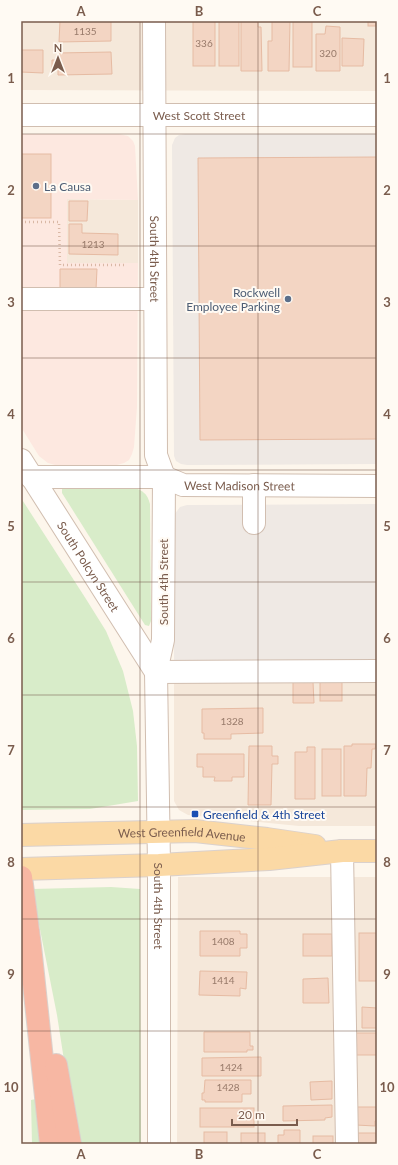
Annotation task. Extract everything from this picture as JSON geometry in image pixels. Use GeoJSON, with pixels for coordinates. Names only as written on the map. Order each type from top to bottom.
{"type":"FeatureCollection","features":[{"type":"Feature","properties":{"kind":"highway"},"geometry":{"type":"LineString","coordinates":[[21,877],[30,946],[51,1144]]}},
{"type":"Feature","properties":{"kind":"highway"},"geometry":{"type":"LineString","coordinates":[[30,946],[58,1075],[70,1144]]}},
{"type":"Feature","properties":{"kind":"main road","name":"West Greenfield Avenue"},"geometry":{"type":"LineString","coordinates":[[21,835],[202,832],[267,839],[342,851]]}},
{"type":"Feature","properties":{"kind":"main road","name":"West Greenfield Avenue"},"geometry":{"type":"LineString","coordinates":[[21,869],[159,865],[269,859],[342,851],[377,851]]}},
{"type":"Feature","properties":{"kind":"street","name":"South 4th Street"},"geometry":{"type":"LineString","coordinates":[[154,21],[156,455],[164,477],[163,640],[156,672],[159,832],[159,1144]]}},
{"type":"Feature","properties":{"kind":"street","name":"West Scott Street"},"geometry":{"type":"LineString","coordinates":[[21,115],[377,115]]}},
{"type":"Feature","properties":{"kind":"street"},"geometry":{"type":"LineString","coordinates":[[21,299],[155,299]]}},
{"type":"Feature","properties":{"kind":"street","name":"West Madison Street"},"geometry":{"type":"LineString","coordinates":[[26,469],[164,477],[183,485],[377,486]]}},
{"type":"Feature","properties":{"kind":"street","name":"South Polcyn Street"},"geometry":{"type":"LineString","coordinates":[[26,469],[156,672]]}},
{"type":"Feature","properties":{"kind":"street"},"geometry":{"type":"LineString","coordinates":[[254,485],[254,523]]}},
{"type":"Feature","properties":{"kind":"street"},"geometry":{"type":"LineString","coordinates":[[156,672],[377,671]]}},
{"type":"Feature","properties":{"kind":"street"},"geometry":{"type":"LineString","coordinates":[[342,851],[346,1144]]}},
{"type":"Feature","properties":{"kind":"path"},"geometry":{"type":"LineString","coordinates":[[21,222],[59,222],[60,265],[127,265]]}},
{"type":"Feature","properties":{"kind":"shaded area"},"geometry":{"type":"Polygon","coordinates":[[[21,21],[377,21],[377,91],[21,90],[21,21]]]}},
{"type":"Feature","properties":{"kind":"shaded area"},"geometry":{"type":"Polygon","coordinates":[[[21,134],[119,134],[128,136],[133,141],[135,146],[138,200],[67,199],[67,263],[138,263],[137,407],[134,447],[129,460],[124,463],[117,465],[55,465],[48,463],[39,456],[21,427],[21,134]]]}},
{"type":"Feature","properties":{"kind":"shaded area","name":"Rockwell Employee Parking"},"geometry":{"type":"Polygon","coordinates":[[[377,134],[377,464],[187,465],[176,461],[174,456],[172,145],[175,138],[179,135],[377,134]]]}},
{"type":"Feature","properties":{"kind":"shaded area"},"geometry":{"type":"Polygon","coordinates":[[[67,199],[138,200],[138,263],[67,263],[67,199]]]}},
{"type":"Feature","properties":{"kind":"shaded area"},"geometry":{"type":"Polygon","coordinates":[[[377,504],[377,660],[174,661],[174,515],[180,507],[187,505],[377,504]]]}},
{"type":"Feature","properties":{"kind":"shaded area"},"geometry":{"type":"Polygon","coordinates":[[[174,679],[377,679],[377,826],[299,826],[188,815],[179,810],[174,801],[174,679]]]}},
{"type":"Feature","properties":{"kind":"shaded area"},"geometry":{"type":"Polygon","coordinates":[[[178,877],[377,877],[377,1144],[177,1144],[178,877]]]}},
{"type":"Feature","properties":{"kind":"green space"},"geometry":{"type":"Polygon","coordinates":[[[133,487],[144,493],[150,504],[151,621],[149,626],[145,625],[62,493],[62,489],[66,488],[133,487]]]}},
{"type":"Feature","properties":{"kind":"green space"},"geometry":{"type":"Polygon","coordinates":[[[21,498],[106,631],[123,671],[133,711],[137,746],[138,801],[90,809],[22,810],[21,498]]]}},
{"type":"Feature","properties":{"kind":"green space"},"geometry":{"type":"Polygon","coordinates":[[[111,887],[140,889],[141,1144],[77,1144],[57,1015],[32,889],[111,887]]]}},
{"type":"Feature","properties":{"kind":"green space"},"geometry":{"type":"Polygon","coordinates":[[[36,1099],[41,1144],[32,1144],[31,1100],[36,1099]]]}},
{"type":"Feature","properties":{"kind":"building"},"geometry":{"type":"Polygon","coordinates":[[[60,21],[111,21],[111,41],[59,42],[60,21]]]}},
{"type":"Feature","properties":{"kind":"building"},"geometry":{"type":"Polygon","coordinates":[[[193,21],[215,21],[215,66],[193,66],[193,21]]]}},
{"type":"Feature","properties":{"kind":"building"},"geometry":{"type":"Polygon","coordinates":[[[219,21],[239,21],[239,66],[219,66],[219,21]]]}},
{"type":"Feature","properties":{"kind":"building"},"geometry":{"type":"Polygon","coordinates":[[[241,21],[258,21],[258,27],[261,27],[262,71],[241,71],[241,21]]]}},
{"type":"Feature","properties":{"kind":"building"},"geometry":{"type":"Polygon","coordinates":[[[272,21],[290,21],[289,71],[268,71],[268,41],[272,41],[272,21]]]}},
{"type":"Feature","properties":{"kind":"building"},"geometry":{"type":"Polygon","coordinates":[[[293,21],[312,21],[312,67],[293,67],[293,21]]]}},
{"type":"Feature","properties":{"kind":"building"},"geometry":{"type":"Polygon","coordinates":[[[368,21],[376,21],[376,26],[368,26],[368,21]]]}},
{"type":"Feature","properties":{"kind":"building"},"geometry":{"type":"Polygon","coordinates":[[[326,26],[340,27],[340,71],[316,71],[316,34],[325,34],[326,26]]]}},
{"type":"Feature","properties":{"kind":"building"},"geometry":{"type":"Polygon","coordinates":[[[342,38],[364,39],[363,66],[342,66],[342,38]]]}},
{"type":"Feature","properties":{"kind":"building"},"geometry":{"type":"Polygon","coordinates":[[[21,50],[43,50],[43,73],[21,72],[21,50]]]}},
{"type":"Feature","properties":{"kind":"building"},"geometry":{"type":"Polygon","coordinates":[[[111,52],[112,74],[58,75],[58,69],[52,69],[52,60],[58,60],[58,53],[111,52]]]}},
{"type":"Feature","properties":{"kind":"building","name":"La Causa"},"geometry":{"type":"Polygon","coordinates":[[[21,154],[51,154],[51,218],[21,218],[21,154]]]}},
{"type":"Feature","properties":{"kind":"building","name":"Rockwell Employee Parking"},"geometry":{"type":"Polygon","coordinates":[[[377,157],[377,439],[200,440],[198,158],[377,157]]]}},
{"type":"Feature","properties":{"kind":"building"},"geometry":{"type":"Polygon","coordinates":[[[69,201],[88,201],[87,221],[69,221],[69,201]]]}},
{"type":"Feature","properties":{"kind":"building"},"geometry":{"type":"Polygon","coordinates":[[[69,224],[82,224],[82,233],[118,234],[118,255],[69,254],[69,224]]]}},
{"type":"Feature","properties":{"kind":"building"},"geometry":{"type":"Polygon","coordinates":[[[60,269],[97,269],[96,289],[60,291],[60,269]]]}},
{"type":"Feature","properties":{"kind":"building"},"geometry":{"type":"Polygon","coordinates":[[[320,680],[342,680],[342,701],[320,701],[320,680]]]}},
{"type":"Feature","properties":{"kind":"building"},"geometry":{"type":"Polygon","coordinates":[[[293,682],[313,682],[314,703],[293,703],[293,682]]]}},
{"type":"Feature","properties":{"kind":"building"},"geometry":{"type":"Polygon","coordinates":[[[263,708],[263,733],[231,734],[231,739],[204,739],[204,733],[202,733],[202,709],[263,708]]]}},
{"type":"Feature","properties":{"kind":"building"},"geometry":{"type":"Polygon","coordinates":[[[352,744],[376,744],[375,749],[372,749],[371,768],[367,768],[366,796],[344,796],[344,746],[352,746],[352,744]]]}},
{"type":"Feature","properties":{"kind":"building"},"geometry":{"type":"Polygon","coordinates":[[[249,746],[272,746],[272,756],[278,756],[278,764],[272,764],[271,805],[248,805],[249,746]]]}},
{"type":"Feature","properties":{"kind":"building"},"geometry":{"type":"Polygon","coordinates":[[[307,747],[315,747],[315,799],[295,799],[295,752],[307,752],[307,747]]]}},
{"type":"Feature","properties":{"kind":"building"},"geometry":{"type":"Polygon","coordinates":[[[322,749],[341,749],[341,796],[322,796],[322,749]]]}},
{"type":"Feature","properties":{"kind":"building"},"geometry":{"type":"Polygon","coordinates":[[[197,754],[244,754],[244,777],[232,777],[232,781],[214,781],[215,777],[203,777],[203,767],[197,767],[197,754]]]}},
{"type":"Feature","properties":{"kind":"building"},"geometry":{"type":"Polygon","coordinates":[[[200,931],[240,931],[240,934],[247,934],[247,948],[240,948],[240,956],[200,956],[200,931]]]}},
{"type":"Feature","properties":{"kind":"building"},"geometry":{"type":"Polygon","coordinates":[[[359,933],[377,933],[377,981],[359,981],[359,933]]]}},
{"type":"Feature","properties":{"kind":"building"},"geometry":{"type":"Polygon","coordinates":[[[303,934],[332,934],[332,956],[303,956],[303,934]]]}},
{"type":"Feature","properties":{"kind":"building"},"geometry":{"type":"Polygon","coordinates":[[[200,971],[247,972],[246,989],[240,988],[240,996],[199,995],[200,971]]]}},
{"type":"Feature","properties":{"kind":"building"},"geometry":{"type":"Polygon","coordinates":[[[328,978],[329,1003],[303,1003],[303,979],[328,978]]]}},
{"type":"Feature","properties":{"kind":"building"},"geometry":{"type":"Polygon","coordinates":[[[362,1007],[377,1008],[377,1028],[362,1028],[362,1007]]]}},
{"type":"Feature","properties":{"kind":"building"},"geometry":{"type":"Polygon","coordinates":[[[204,1032],[250,1032],[250,1046],[253,1046],[253,1050],[247,1050],[247,1052],[204,1052],[204,1032]]]}},
{"type":"Feature","properties":{"kind":"building"},"geometry":{"type":"Polygon","coordinates":[[[353,1033],[377,1033],[377,1055],[353,1055],[353,1033]]]}},
{"type":"Feature","properties":{"kind":"building"},"geometry":{"type":"Polygon","coordinates":[[[261,1057],[261,1076],[202,1076],[202,1058],[261,1057]]]}},
{"type":"Feature","properties":{"kind":"building"},"geometry":{"type":"Polygon","coordinates":[[[205,1080],[251,1080],[251,1094],[242,1094],[242,1102],[205,1102],[205,1100],[202,1100],[202,1093],[204,1093],[205,1080]]]}},
{"type":"Feature","properties":{"kind":"building"},"geometry":{"type":"Polygon","coordinates":[[[332,1081],[332,1099],[311,1100],[310,1082],[332,1081]]]}},
{"type":"Feature","properties":{"kind":"building"},"geometry":{"type":"Polygon","coordinates":[[[332,1105],[332,1117],[325,1118],[325,1120],[283,1121],[283,1106],[332,1105]]]}},
{"type":"Feature","properties":{"kind":"building"},"geometry":{"type":"Polygon","coordinates":[[[356,1107],[377,1107],[377,1121],[375,1121],[375,1126],[356,1125],[356,1107]]]}},
{"type":"Feature","properties":{"kind":"building"},"geometry":{"type":"Polygon","coordinates":[[[200,1108],[254,1108],[254,1127],[200,1127],[200,1108]]]}},
{"type":"Feature","properties":{"kind":"building"},"geometry":{"type":"Polygon","coordinates":[[[284,1130],[300,1130],[300,1144],[278,1144],[278,1135],[284,1135],[284,1130]]]}},
{"type":"Feature","properties":{"kind":"building"},"geometry":{"type":"Polygon","coordinates":[[[204,1132],[227,1132],[227,1144],[204,1144],[204,1132]]]}},
{"type":"Feature","properties":{"kind":"building"},"geometry":{"type":"Polygon","coordinates":[[[241,1133],[265,1133],[265,1144],[241,1144],[241,1133]]]}},
{"type":"Feature","properties":{"kind":"building"},"geometry":{"type":"Polygon","coordinates":[[[353,1133],[376,1133],[377,1144],[353,1144],[353,1133]]]}},
{"type":"Feature","properties":{"kind":"building"},"geometry":{"type":"Polygon","coordinates":[[[313,1136],[333,1136],[333,1144],[313,1144],[313,1136]]]}},
{"type":"Feature","properties":{"kind":"place","name":"La Causa"},"geometry":{"type":"Point","coordinates":[36,186]}},
{"type":"Feature","properties":{"kind":"place","name":"Rockwell Employee Parking"},"geometry":{"type":"Point","coordinates":[288,299]}},
{"type":"Feature","properties":{"kind":"place","name":"Greenfield & 4th Street"},"geometry":{"type":"Point","coordinates":[195,814]}}]}
